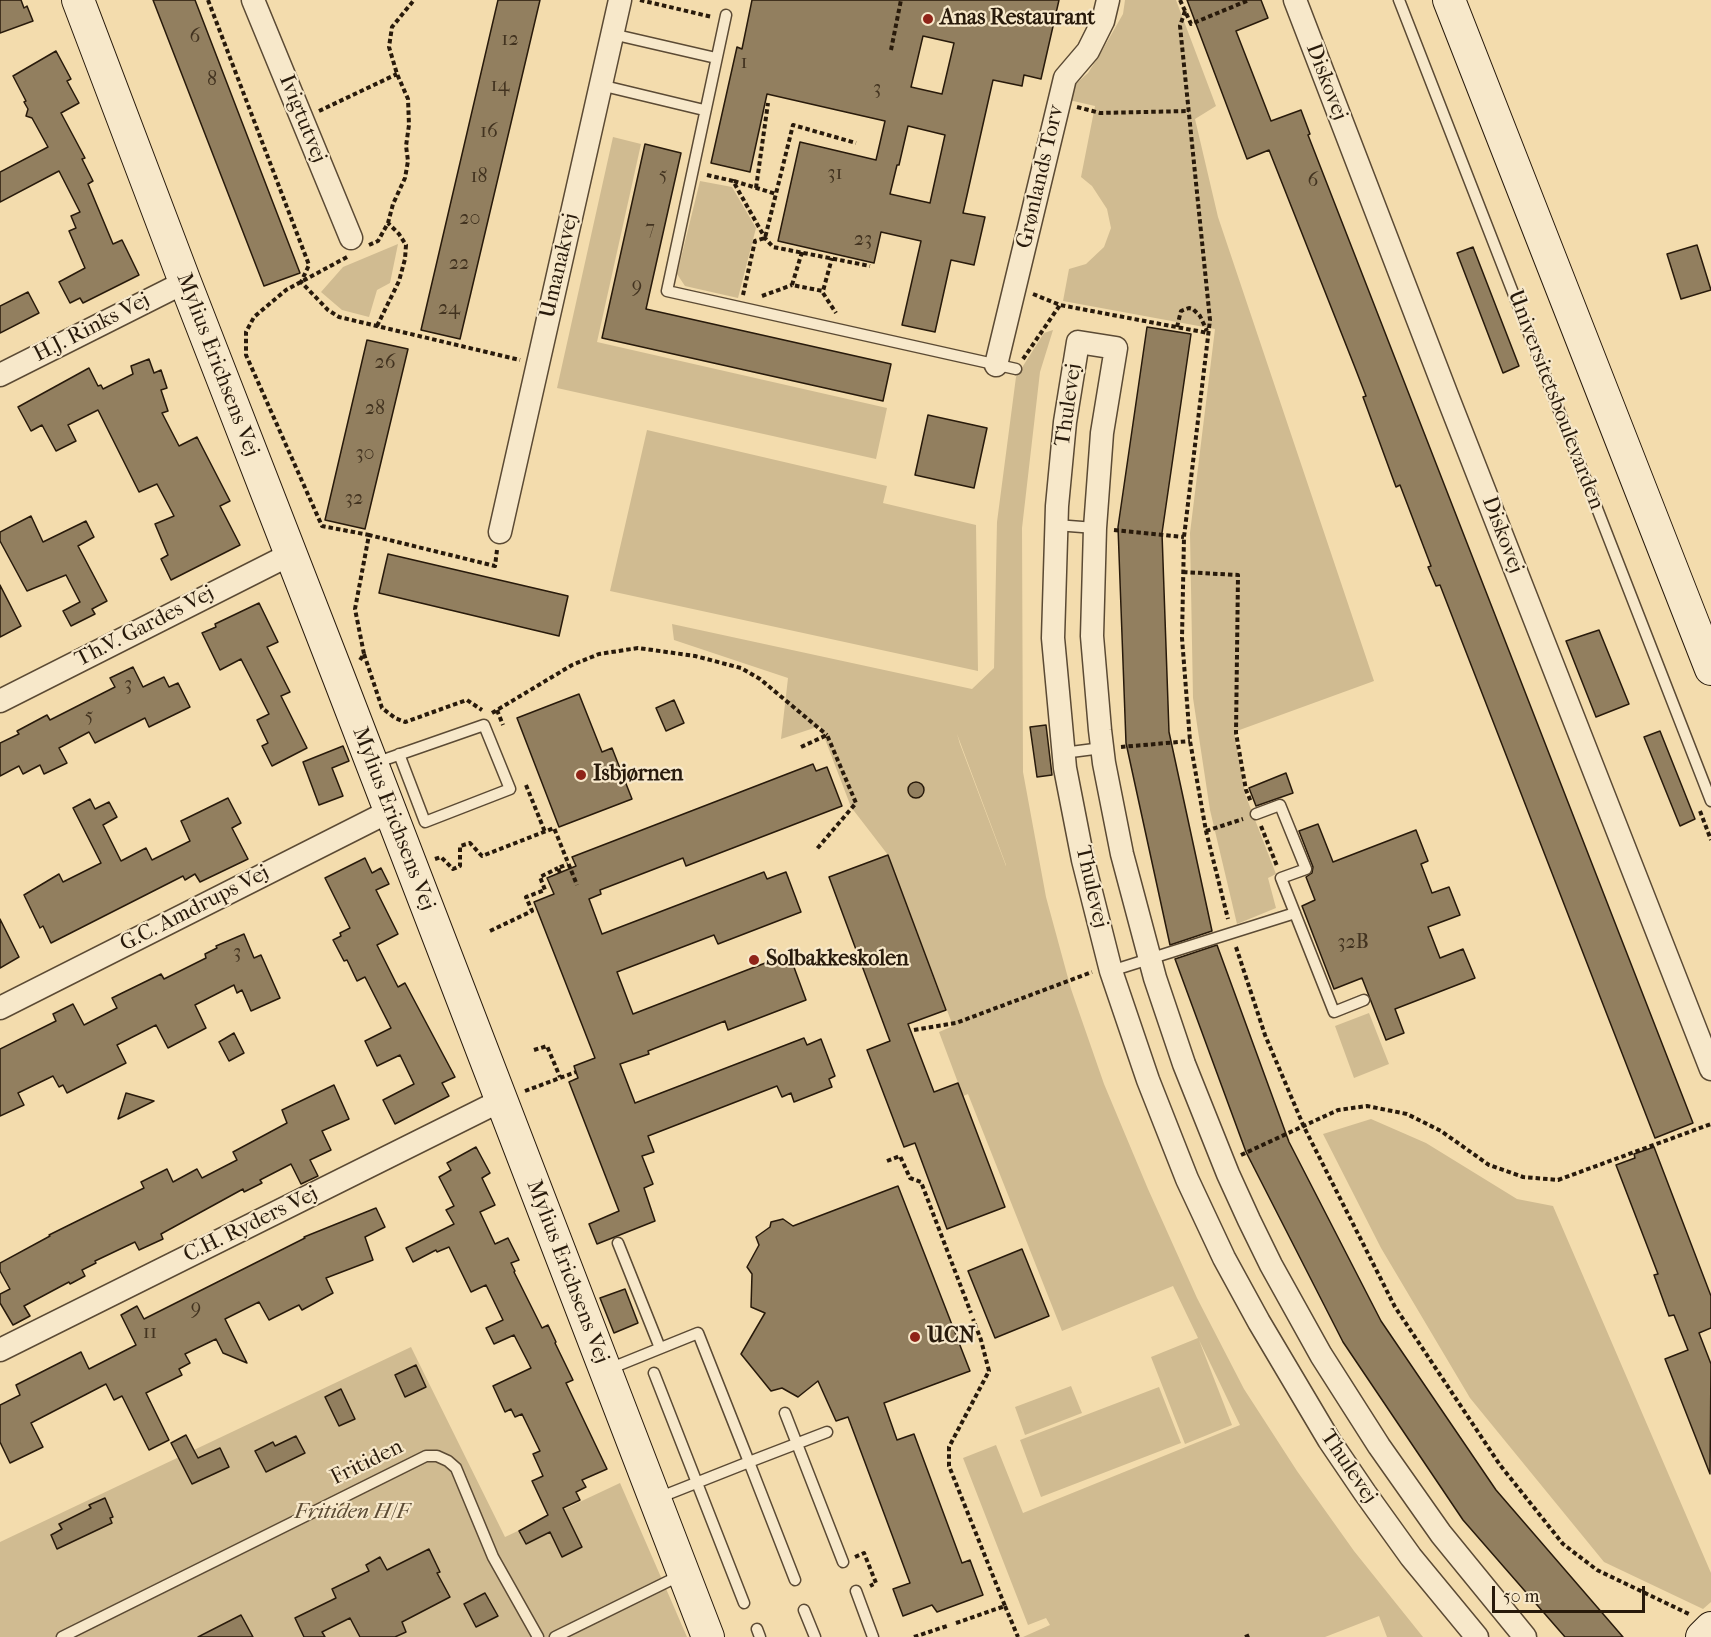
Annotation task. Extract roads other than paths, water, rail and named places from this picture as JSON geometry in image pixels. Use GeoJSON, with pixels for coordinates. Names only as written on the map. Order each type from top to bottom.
{"type":"FeatureCollection","features":[{"type":"Feature","properties":{"kind":"street","name":"Mylius Erichsens Vej"},"geometry":{"type":"LineString","coordinates":[[78,0],[339,678],[386,759],[390,811],[708,1637]]}},
{"type":"Feature","properties":{"kind":"street","name":"Ivigtutvej"},"geometry":{"type":"LineString","coordinates":[[253,0],[355,247]]}},
{"type":"Feature","properties":{"kind":"street","name":"Umanakvej"},"geometry":{"type":"LineString","coordinates":[[500,532],[620,0]]}},
{"type":"Feature","properties":{"kind":"street","name":"Grønlands Torv"},"geometry":{"type":"LineString","coordinates":[[1006,367],[1015,290],[1065,78],[1088,51],[1103,21],[1108,0]]}},
{"type":"Feature","properties":{"kind":"street","name":"Diskovej"},"geometry":{"type":"LineString","coordinates":[[1295,0],[1711,1069]]}},
{"type":"Feature","properties":{"kind":"street","name":"Universitetsboulevarden"},"geometry":{"type":"LineString","coordinates":[[1449,0],[1711,669]]}},
{"type":"Feature","properties":{"kind":"street","name":"H.J. Rinks Vej"},"geometry":{"type":"LineString","coordinates":[[0,375],[185,282]]}},
{"type":"Feature","properties":{"kind":"street","name":"Thulevej"},"geometry":{"type":"LineString","coordinates":[[1477,1637],[1411,1557],[1329,1440],[1289,1375],[1224,1258],[1187,1179],[1148,1080],[1111,971],[1083,860],[1063,753],[1053,638],[1056,525],[1065,422],[1078,342],[1116,348],[1102,433],[1095,528],[1092,636],[1102,748],[1122,854],[1149,960],[1184,1064],[1223,1163],[1271,1265],[1321,1355],[1378,1446],[1442,1534],[1525,1637]]}},
{"type":"Feature","properties":{"kind":"street","name":"Th.V. Gardes Vej"},"geometry":{"type":"LineString","coordinates":[[0,701],[291,554]]}},
{"type":"Feature","properties":{"kind":"street","name":"G.C. Amdrups Vej"},"geometry":{"type":"LineString","coordinates":[[0,1008],[390,811]]}},
{"type":"Feature","properties":{"kind":"street","name":"C.H. Ryders Vej"},"geometry":{"type":"LineString","coordinates":[[0,1350],[501,1100]]}},
{"type":"Feature","properties":{"kind":"street"},"geometry":{"type":"LineString","coordinates":[[1187,1179],[1223,1163]]}},
{"type":"Feature","properties":{"kind":"street"},"geometry":{"type":"LineString","coordinates":[[1289,1375],[1321,1355]]}},
{"type":"Feature","properties":{"kind":"street"},"geometry":{"type":"LineString","coordinates":[[1411,1557],[1442,1534]]}},
{"type":"Feature","properties":{"kind":"street"},"geometry":{"type":"LineString","coordinates":[[1702,1637],[1711,1628]]}},
{"type":"Feature","properties":{"kind":"lane","name":"Universitetsboulevarden"},"geometry":{"type":"LineString","coordinates":[[1399,0],[1711,801]]}},
{"type":"Feature","properties":{"kind":"lane"},"geometry":{"type":"LineString","coordinates":[[725,17],[667,291],[741,305],[1006,367]]}},
{"type":"Feature","properties":{"kind":"lane"},"geometry":{"type":"LineString","coordinates":[[612,34],[716,58]]}},
{"type":"Feature","properties":{"kind":"lane"},"geometry":{"type":"LineString","coordinates":[[600,85],[704,110]]}},
{"type":"Feature","properties":{"kind":"lane"},"geometry":{"type":"LineString","coordinates":[[1056,525],[1095,528]]}},
{"type":"Feature","properties":{"kind":"lane"},"geometry":{"type":"LineString","coordinates":[[484,725],[510,789],[425,822],[386,759],[484,725]]}},
{"type":"Feature","properties":{"kind":"lane"},"geometry":{"type":"LineString","coordinates":[[1063,753],[1102,748]]}},
{"type":"Feature","properties":{"kind":"lane"},"geometry":{"type":"LineString","coordinates":[[1256,814],[1280,804],[1306,869],[1281,878],[1334,1012],[1364,1000]]}},
{"type":"Feature","properties":{"kind":"lane"},"geometry":{"type":"LineString","coordinates":[[1111,971],[1295,913]]}},
{"type":"Feature","properties":{"kind":"lane"},"geometry":{"type":"LineString","coordinates":[[618,1243],[660,1348]]}},
{"type":"Feature","properties":{"kind":"lane"},"geometry":{"type":"LineString","coordinates":[[605,1370],[698,1334],[795,1580]]}},
{"type":"Feature","properties":{"kind":"lane"},"geometry":{"type":"LineString","coordinates":[[654,1373],[744,1603]]}},
{"type":"Feature","properties":{"kind":"lane"},"geometry":{"type":"LineString","coordinates":[[785,1413],[843,1562]]}},
{"type":"Feature","properties":{"kind":"lane"},"geometry":{"type":"LineString","coordinates":[[655,1499],[827,1432]]}},
{"type":"Feature","properties":{"kind":"lane","name":"Fritiden"},"geometry":{"type":"LineString","coordinates":[[62,1637],[426,1456],[437,1456],[456,1468],[493,1557],[538,1637]]}},
{"type":"Feature","properties":{"kind":"lane"},"geometry":{"type":"LineString","coordinates":[[555,1637],[684,1573]]}},
{"type":"Feature","properties":{"kind":"lane"},"geometry":{"type":"LineString","coordinates":[[856,1592],[873,1637]]}},
{"type":"Feature","properties":{"kind":"lane"},"geometry":{"type":"LineString","coordinates":[[804,1610],[815,1637]]}},
{"type":"Feature","properties":{"kind":"place","name":"Anas Restaurant"},"geometry":{"type":"Point","coordinates":[928,19]}},
{"type":"Feature","properties":{"kind":"place","name":"Isbjørnen"},"geometry":{"type":"Point","coordinates":[581,775]}},
{"type":"Feature","properties":{"kind":"place","name":"Solbakkeskolen"},"geometry":{"type":"Point","coordinates":[754,960]}},
{"type":"Feature","properties":{"kind":"place","name":"UCN"},"geometry":{"type":"Point","coordinates":[915,1337]}},
{"type":"Feature","properties":{"kind":"park label","name":"Fritiden H/F"},"geometry":{"type":"Point","coordinates":[352,1513]}}]}
